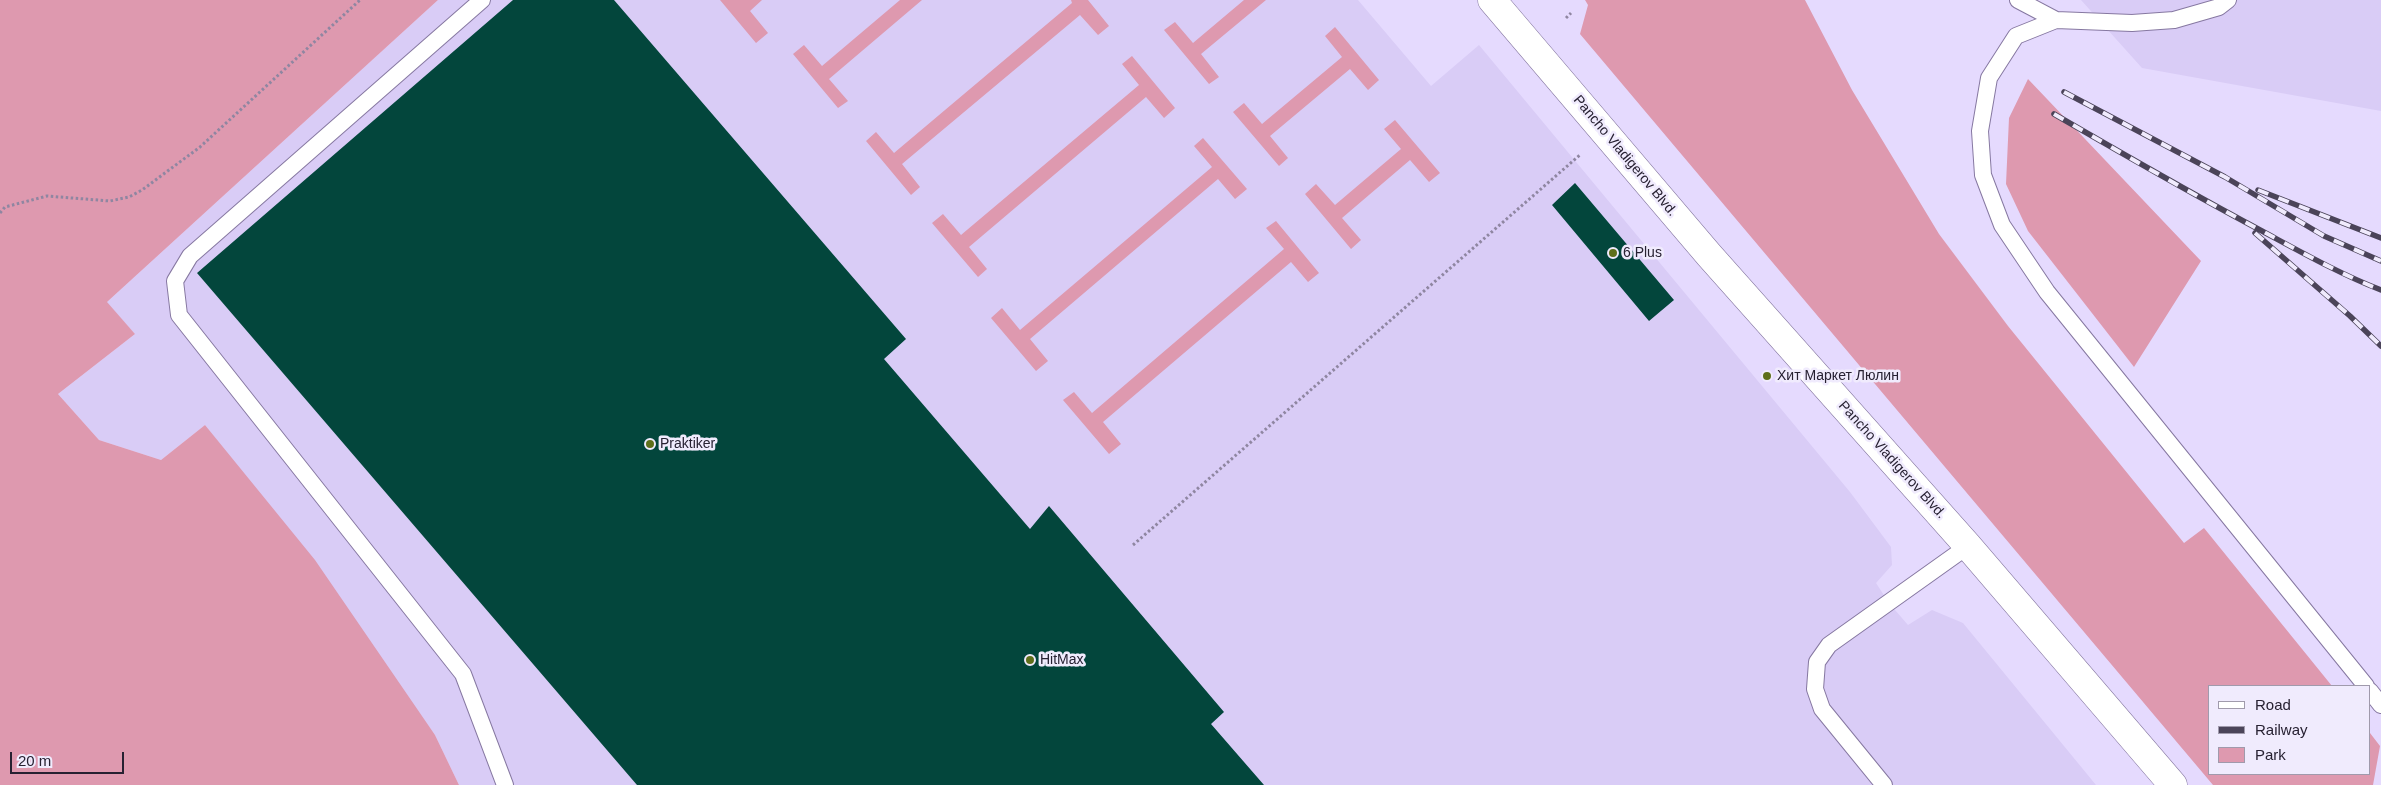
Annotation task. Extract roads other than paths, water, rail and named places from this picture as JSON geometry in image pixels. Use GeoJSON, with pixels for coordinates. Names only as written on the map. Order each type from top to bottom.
{"type":"FeatureCollection","features":[{"type":"Feature","properties":{"kind":"street","name":"Pancho Vladigerov Blvd."},"geometry":{"type":"LineString","coordinates":[[1492,0],[1708,254],[1968,546],[2173,785]]}},
{"type":"Feature","properties":{"kind":"lane"},"geometry":{"type":"LineString","coordinates":[[482,0],[190,256],[175,281],[179,316],[462,674],[505,785]]}},
{"type":"Feature","properties":{"kind":"lane"},"geometry":{"type":"LineString","coordinates":[[2018,0],[2056,20]]}},
{"type":"Feature","properties":{"kind":"lane"},"geometry":{"type":"LineString","coordinates":[[2228,0],[2219,7],[2174,20],[2132,23],[2056,20],[2016,36],[1989,78],[1980,131],[1983,175],[2002,224],[2047,292],[2365,685]]}},
{"type":"Feature","properties":{"kind":"lane"},"geometry":{"type":"LineString","coordinates":[[1884,785],[1822,709],[1815,689],[1817,662],[1829,645],[1968,546]]}},
{"type":"Feature","properties":{"kind":"lane"},"geometry":{"type":"LineString","coordinates":[[2371,692],[2381,705]]}},
{"type":"Feature","properties":{"kind":"railway"},"geometry":{"type":"LineString","coordinates":[[2064,92],[2225,177],[2324,236],[2381,261]]}},
{"type":"Feature","properties":{"kind":"railway"},"geometry":{"type":"LineString","coordinates":[[2054,114],[2236,217],[2321,262],[2381,290]]}},
{"type":"Feature","properties":{"kind":"railway"},"geometry":{"type":"LineString","coordinates":[[2258,190],[2381,238]]}},
{"type":"Feature","properties":{"kind":"railway"},"geometry":{"type":"LineString","coordinates":[[2255,233],[2350,316],[2381,346]]}},
{"type":"Feature","properties":{"kind":"place","name":"6 Plus"},"geometry":{"type":"Point","coordinates":[1613,253]}},
{"type":"Feature","properties":{"kind":"place","name":"Хит Маркет Люлин"},"geometry":{"type":"Point","coordinates":[1767,376]}},
{"type":"Feature","properties":{"kind":"place","name":"Praktiker"},"geometry":{"type":"Point","coordinates":[650,444]}},
{"type":"Feature","properties":{"kind":"place","name":"HitMax"},"geometry":{"type":"Point","coordinates":[1030,660]}}]}
